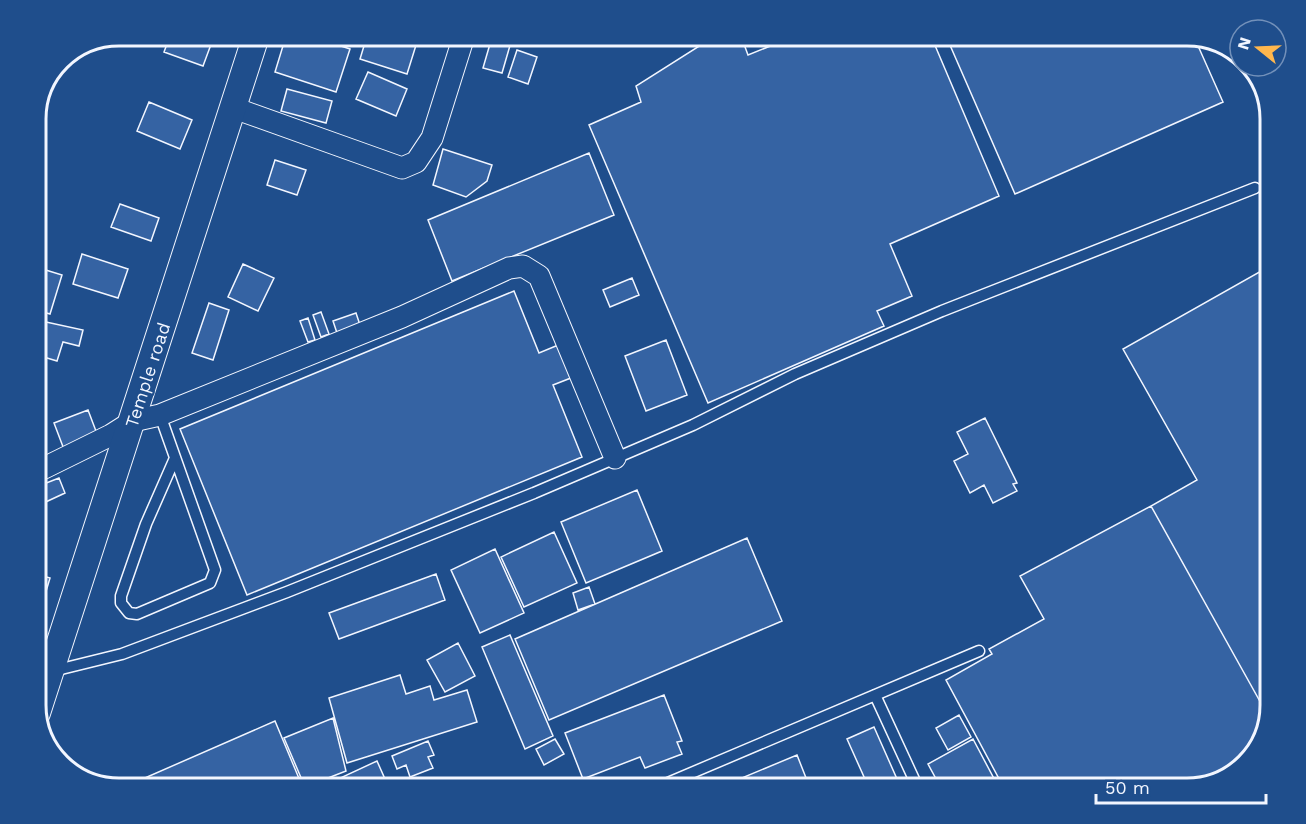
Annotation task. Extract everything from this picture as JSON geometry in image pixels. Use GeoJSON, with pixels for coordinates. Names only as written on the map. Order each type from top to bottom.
{"type":"FeatureCollection","features":[{"type":"Feature","properties":{"kind":"street","name":"Temple road"},"geometry":{"type":"LineString","coordinates":[[47,681],[253,47]]}},
{"type":"Feature","properties":{"kind":"street"},"geometry":{"type":"LineString","coordinates":[[234,108],[402,168],[416,162],[432,138],[461,47]]}},
{"type":"Feature","properties":{"kind":"street"},"geometry":{"type":"LineString","coordinates":[[47,466],[133,421],[160,415],[402,317],[509,268],[523,266],[538,276],[615,458]]}},
{"type":"Feature","properties":{"kind":"lane"},"geometry":{"type":"LineString","coordinates":[[50,672],[122,654],[276,596],[615,458],[693,424],[795,374],[942,311],[1254,188]]}},
{"type":"Feature","properties":{"kind":"lane"},"geometry":{"type":"LineString","coordinates":[[160,415],[215,570],[214,578],[210,583],[136,614],[129,613],[121,603],[122,596],[146,524],[175,458]]}},
{"type":"Feature","properties":{"kind":"lane"},"geometry":{"type":"LineString","coordinates":[[680,778],[979,651]]}},
{"type":"Feature","properties":{"kind":"lane"},"geometry":{"type":"LineString","coordinates":[[875,695],[913,778]]}},
{"type":"Feature","properties":{"kind":"building"},"geometry":{"type":"Polygon","coordinates":[[[166,47],[210,47],[203,66],[164,52],[166,47]]]}},
{"type":"Feature","properties":{"kind":"building"},"geometry":{"type":"Polygon","coordinates":[[[283,47],[344,47],[350,49],[336,92],[275,72],[283,47]]]}},
{"type":"Feature","properties":{"kind":"building"},"geometry":{"type":"Polygon","coordinates":[[[364,47],[415,47],[407,74],[360,59],[364,47]]]}},
{"type":"Feature","properties":{"kind":"building"},"geometry":{"type":"Polygon","coordinates":[[[489,47],[510,47],[502,73],[483,68],[489,47]]]}},
{"type":"Feature","properties":{"kind":"building"},"geometry":{"type":"Polygon","coordinates":[[[698,47],[745,47],[748,55],[768,47],[936,47],[999,196],[890,244],[912,296],[877,311],[884,326],[708,403],[589,125],[641,102],[636,86],[698,47]]]}},
{"type":"Feature","properties":{"kind":"building"},"geometry":{"type":"Polygon","coordinates":[[[951,47],[1199,48],[1223,102],[1015,194],[951,47]]]}},
{"type":"Feature","properties":{"kind":"building"},"geometry":{"type":"Polygon","coordinates":[[[517,50],[537,57],[528,84],[508,77],[517,50]]]}},
{"type":"Feature","properties":{"kind":"building"},"geometry":{"type":"Polygon","coordinates":[[[368,72],[407,89],[396,116],[356,99],[368,72]]]}},
{"type":"Feature","properties":{"kind":"building"},"geometry":{"type":"Polygon","coordinates":[[[287,89],[332,101],[326,123],[281,111],[287,89]]]}},
{"type":"Feature","properties":{"kind":"building"},"geometry":{"type":"Polygon","coordinates":[[[149,102],[192,120],[180,149],[137,131],[149,102]]]}},
{"type":"Feature","properties":{"kind":"building"},"geometry":{"type":"Polygon","coordinates":[[[443,149],[492,165],[487,181],[466,197],[433,185],[443,149]]]}},
{"type":"Feature","properties":{"kind":"building"},"geometry":{"type":"Polygon","coordinates":[[[589,153],[614,215],[452,281],[428,220],[589,153]]]}},
{"type":"Feature","properties":{"kind":"building"},"geometry":{"type":"Polygon","coordinates":[[[275,160],[306,170],[297,195],[267,185],[275,160]]]}},
{"type":"Feature","properties":{"kind":"building"},"geometry":{"type":"Polygon","coordinates":[[[120,204],[159,218],[151,241],[111,227],[120,204]]]}},
{"type":"Feature","properties":{"kind":"building"},"geometry":{"type":"Polygon","coordinates":[[[82,254],[128,269],[118,298],[73,284],[82,254]]]}},
{"type":"Feature","properties":{"kind":"building"},"geometry":{"type":"Polygon","coordinates":[[[243,264],[274,278],[258,311],[228,297],[243,264]]]}},
{"type":"Feature","properties":{"kind":"building"},"geometry":{"type":"Polygon","coordinates":[[[47,270],[62,275],[50,314],[47,313],[47,270]]]}},
{"type":"Feature","properties":{"kind":"building"},"geometry":{"type":"Polygon","coordinates":[[[1259,272],[1260,701],[1151,506],[1197,480],[1123,349],[1259,272]]]}},
{"type":"Feature","properties":{"kind":"building"},"geometry":{"type":"Polygon","coordinates":[[[632,278],[639,295],[610,307],[603,290],[632,278]]]}},
{"type":"Feature","properties":{"kind":"building"},"geometry":{"type":"Polygon","coordinates":[[[514,291],[539,353],[563,343],[576,376],[553,385],[582,457],[247,595],[180,429],[514,291]]]}},
{"type":"Feature","properties":{"kind":"building"},"geometry":{"type":"Polygon","coordinates":[[[209,303],[229,310],[213,360],[192,353],[209,303]]]}},
{"type":"Feature","properties":{"kind":"building"},"geometry":{"type":"Polygon","coordinates":[[[321,312],[329,334],[321,337],[313,315],[321,312]]]}},
{"type":"Feature","properties":{"kind":"building"},"geometry":{"type":"Polygon","coordinates":[[[356,313],[361,328],[338,336],[333,321],[356,313]]]}},
{"type":"Feature","properties":{"kind":"building"},"geometry":{"type":"Polygon","coordinates":[[[308,318],[315,340],[308,342],[300,321],[308,318]]]}},
{"type":"Feature","properties":{"kind":"building"},"geometry":{"type":"Polygon","coordinates":[[[47,322],[83,330],[79,346],[63,342],[57,361],[47,358],[47,322]]]}},
{"type":"Feature","properties":{"kind":"building"},"geometry":{"type":"Polygon","coordinates":[[[666,340],[687,395],[646,411],[625,356],[666,340]]]}},
{"type":"Feature","properties":{"kind":"building"},"geometry":{"type":"Polygon","coordinates":[[[88,410],[99,439],[65,452],[54,423],[88,410]]]}},
{"type":"Feature","properties":{"kind":"building"},"geometry":{"type":"Polygon","coordinates":[[[985,418],[1017,483],[1013,484],[1017,491],[993,503],[984,485],[970,493],[954,461],[968,454],[957,432],[985,418]]]}},
{"type":"Feature","properties":{"kind":"building"},"geometry":{"type":"Polygon","coordinates":[[[59,478],[65,493],[47,501],[47,483],[59,478]]]}},
{"type":"Feature","properties":{"kind":"building"},"geometry":{"type":"Polygon","coordinates":[[[637,490],[662,551],[586,583],[561,522],[637,490]]]}},
{"type":"Feature","properties":{"kind":"building"},"geometry":{"type":"Polygon","coordinates":[[[1151,506],[1260,701],[1257,723],[1250,741],[1238,756],[1223,768],[1196,777],[999,778],[946,680],[992,654],[989,649],[1044,619],[1020,576],[1151,506]]]}},
{"type":"Feature","properties":{"kind":"building"},"geometry":{"type":"Polygon","coordinates":[[[554,532],[577,583],[524,607],[501,557],[554,532]]]}},
{"type":"Feature","properties":{"kind":"building"},"geometry":{"type":"Polygon","coordinates":[[[747,538],[782,621],[549,720],[515,639],[747,538]]]}},
{"type":"Feature","properties":{"kind":"building"},"geometry":{"type":"Polygon","coordinates":[[[495,549],[524,613],[480,633],[451,570],[495,549]]]}},
{"type":"Feature","properties":{"kind":"building"},"geometry":{"type":"Polygon","coordinates":[[[436,574],[445,600],[339,639],[329,613],[436,574]]]}},
{"type":"Feature","properties":{"kind":"building"},"geometry":{"type":"Polygon","coordinates":[[[589,587],[595,604],[578,610],[573,593],[589,587]]]}},
{"type":"Feature","properties":{"kind":"building"},"geometry":{"type":"Polygon","coordinates":[[[510,635],[553,736],[525,749],[482,647],[510,635]]]}},
{"type":"Feature","properties":{"kind":"building"},"geometry":{"type":"Polygon","coordinates":[[[458,643],[475,676],[445,692],[427,660],[458,643]]]}},
{"type":"Feature","properties":{"kind":"building"},"geometry":{"type":"Polygon","coordinates":[[[400,675],[406,694],[430,686],[434,700],[467,690],[477,722],[347,763],[329,698],[400,675]]]}},
{"type":"Feature","properties":{"kind":"building"},"geometry":{"type":"Polygon","coordinates":[[[664,695],[682,741],[677,742],[682,754],[645,768],[640,757],[583,778],[565,733],[664,695]]]}},
{"type":"Feature","properties":{"kind":"building"},"geometry":{"type":"Polygon","coordinates":[[[959,715],[971,737],[948,750],[936,728],[959,715]]]}},
{"type":"Feature","properties":{"kind":"building"},"geometry":{"type":"Polygon","coordinates":[[[333,718],[346,771],[328,778],[301,778],[284,738],[333,718]]]}},
{"type":"Feature","properties":{"kind":"building"},"geometry":{"type":"Polygon","coordinates":[[[275,721],[299,778],[145,778],[275,721]]]}},
{"type":"Feature","properties":{"kind":"building"},"geometry":{"type":"Polygon","coordinates":[[[874,727],[897,778],[865,778],[847,739],[874,727]]]}},
{"type":"Feature","properties":{"kind":"building"},"geometry":{"type":"Polygon","coordinates":[[[555,739],[564,754],[544,765],[536,749],[555,739]]]}},
{"type":"Feature","properties":{"kind":"building"},"geometry":{"type":"Polygon","coordinates":[[[973,739],[994,778],[936,778],[928,764],[973,739]]]}},
{"type":"Feature","properties":{"kind":"building"},"geometry":{"type":"Polygon","coordinates":[[[428,741],[434,755],[428,757],[433,768],[410,777],[406,765],[397,769],[392,756],[428,741]]]}},
{"type":"Feature","properties":{"kind":"building"},"geometry":{"type":"Polygon","coordinates":[[[797,755],[806,778],[742,778],[797,755]]]}},
{"type":"Feature","properties":{"kind":"building"},"geometry":{"type":"Polygon","coordinates":[[[377,761],[385,778],[340,778],[377,761]]]}}]}
